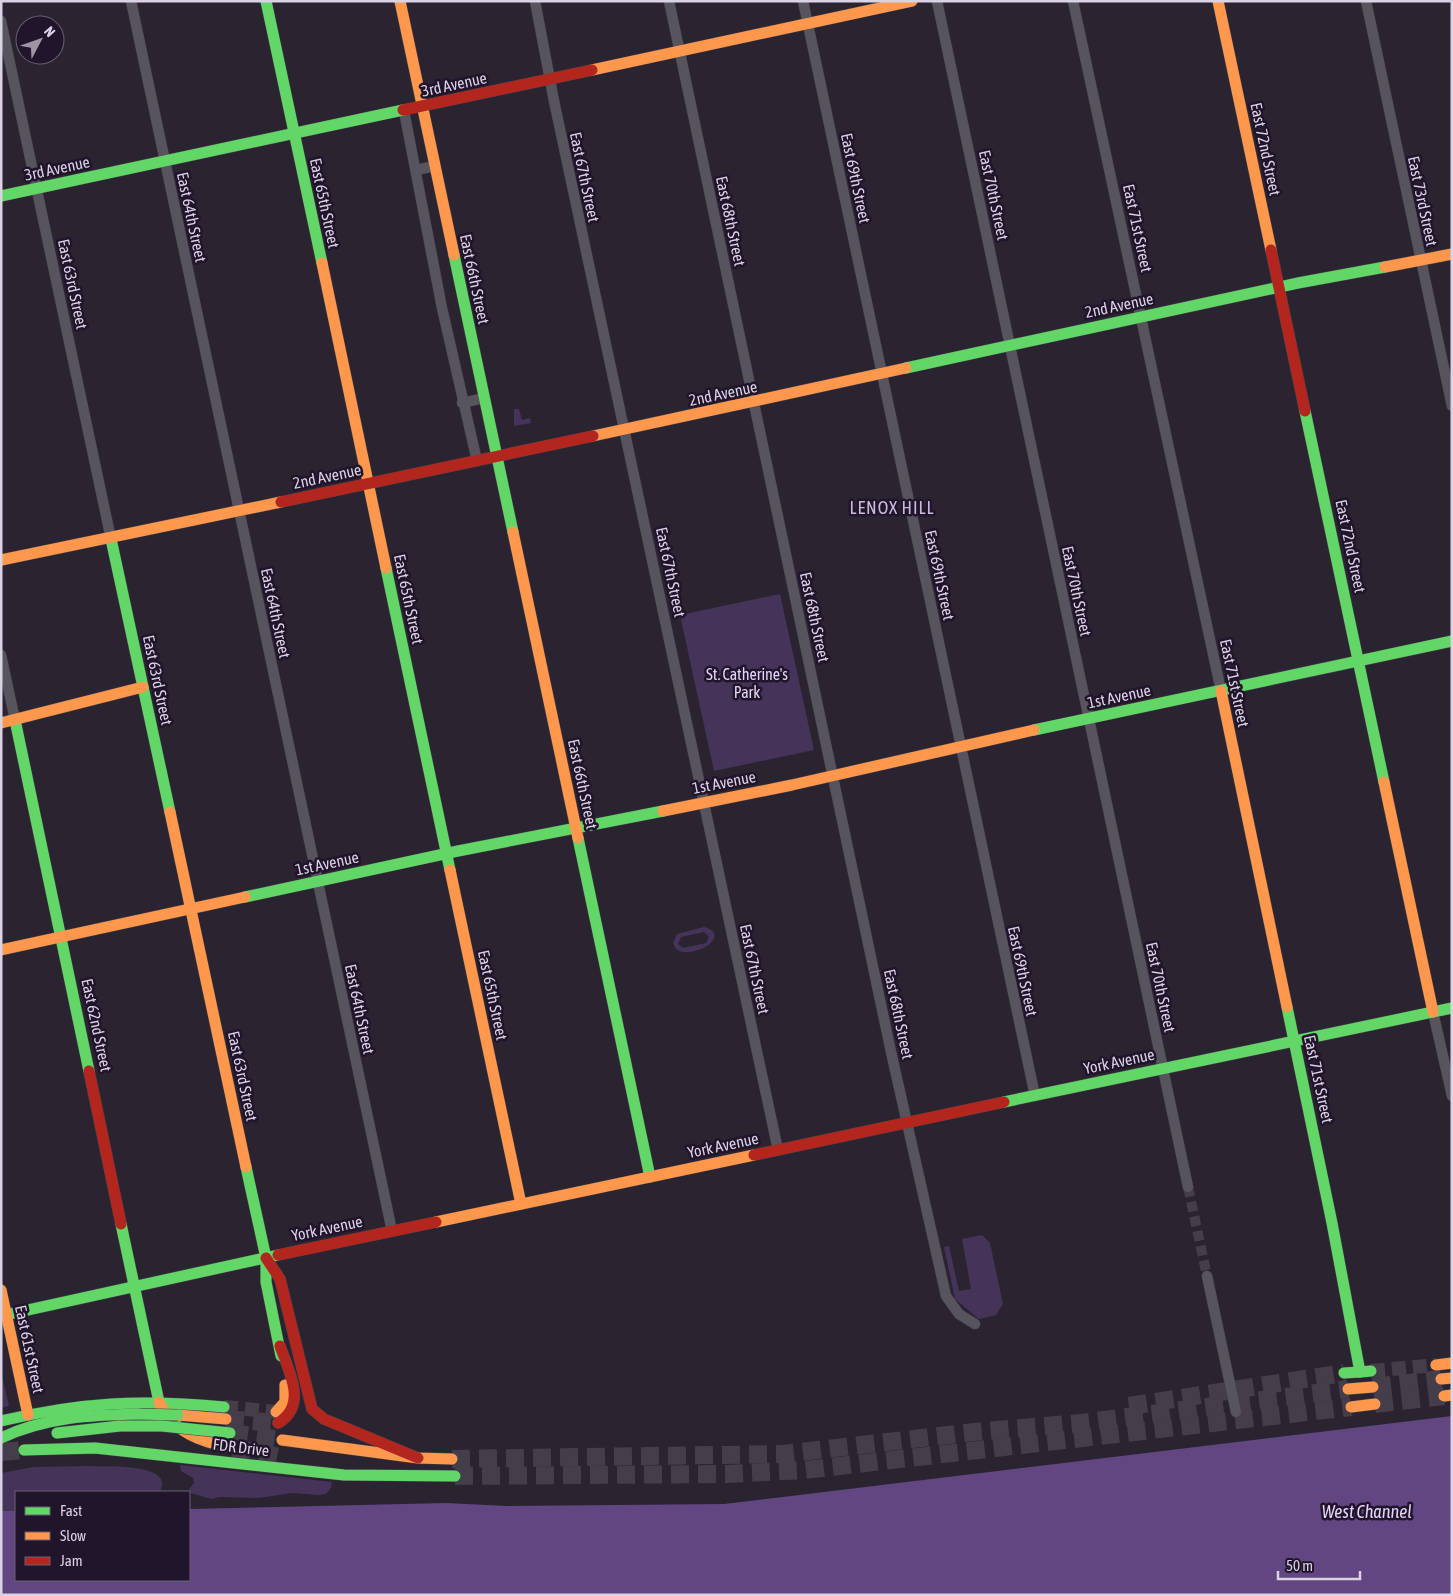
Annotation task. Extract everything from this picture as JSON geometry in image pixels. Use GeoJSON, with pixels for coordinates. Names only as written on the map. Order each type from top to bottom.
{"type":"FeatureCollection","features":[{"type":"Feature","properties":{"kind":"main road","name":"East 65th Street"},"geometry":{"type":"LineString","coordinates":[[266,1],[521,1204]]}},
{"type":"Feature","properties":{"kind":"main road","name":"East 66th Street"},"geometry":{"type":"LineString","coordinates":[[400,1],[650,1177]]}},
{"type":"Feature","properties":{"kind":"main road","name":"3rd Avenue"},"geometry":{"type":"LineString","coordinates":[[1,196],[808,25],[912,1]]}},
{"type":"Feature","properties":{"kind":"main road","name":"East 72nd Street"},"geometry":{"type":"LineString","coordinates":[[1218,1],[1433,1012]]}},
{"type":"Feature","properties":{"kind":"main road","name":"2nd Avenue"},"geometry":{"type":"LineString","coordinates":[[1,560],[111,539],[754,403],[1141,317],[1452,254]]}},
{"type":"Feature","properties":{"kind":"main road","name":"East 63rd Street"},"geometry":{"type":"LineString","coordinates":[[111,539],[266,1258],[266,1282],[295,1403],[291,1414],[277,1417]]}},
{"type":"Feature","properties":{"kind":"main road","name":"1st Avenue"},"geometry":{"type":"LineString","coordinates":[[1,950],[446,854],[833,776],[961,746],[1452,641]]}},
{"type":"Feature","properties":{"kind":"main road"},"geometry":{"type":"LineString","coordinates":[[1,723],[143,688]]}},
{"type":"Feature","properties":{"kind":"main road","name":"East 71st Street"},"geometry":{"type":"LineString","coordinates":[[1220,691],[1365,1372],[1344,1373]]}},
{"type":"Feature","properties":{"kind":"main road","name":"East 62nd Street"},"geometry":{"type":"LineString","coordinates":[[15,720],[160,1402]]}},
{"type":"Feature","properties":{"kind":"main road","name":"York Avenue"},"geometry":{"type":"LineString","coordinates":[[4,1315],[392,1231],[1452,1008]]}},
{"type":"Feature","properties":{"kind":"main road"},"geometry":{"type":"LineString","coordinates":[[266,1258],[280,1279],[312,1409],[324,1419],[418,1458]]}},
{"type":"Feature","properties":{"kind":"main road","name":"East 61st Street"},"geometry":{"type":"LineString","coordinates":[[1,1290],[4,1315],[28,1416]]}},
{"type":"Feature","properties":{"kind":"main road"},"geometry":{"type":"LineString","coordinates":[[1436,1365],[1452,1363]]}},
{"type":"Feature","properties":{"kind":"main road"},"geometry":{"type":"LineString","coordinates":[[1348,1389],[1373,1387]]}},
{"type":"Feature","properties":{"kind":"main road"},"geometry":{"type":"LineString","coordinates":[[2,1428],[28,1416],[93,1404],[160,1402],[224,1407]]}},
{"type":"Feature","properties":{"kind":"main road"},"geometry":{"type":"LineString","coordinates":[[160,1402],[166,1414],[188,1435],[198,1441],[233,1448]]}},
{"type":"Feature","properties":{"kind":"main road"},"geometry":{"type":"LineString","coordinates":[[1350,1407],[1375,1404]]}},
{"type":"Feature","properties":{"kind":"main road"},"geometry":{"type":"LineString","coordinates":[[2,1428],[18,1429],[65,1425],[139,1414],[178,1414],[226,1419]]}},
{"type":"Feature","properties":{"kind":"main road","name":"FDR Drive"},"geometry":{"type":"LineString","coordinates":[[1,1444],[45,1435],[65,1425],[162,1426],[230,1433]]}},
{"type":"Feature","properties":{"kind":"main road","name":"FDR Drive"},"geometry":{"type":"LineString","coordinates":[[282,1440],[418,1458],[452,1458]]}},
{"type":"Feature","properties":{"kind":"main road","name":"FDR Drive"},"geometry":{"type":"LineString","coordinates":[[24,1450],[95,1448],[344,1475],[455,1476]]}},
{"type":"Feature","properties":{"kind":"main road"},"geometry":{"type":"LineString","coordinates":[[285,1458],[345,1466],[384,1475]]}},
{"type":"Feature","properties":{"kind":"street","name":"East 64th Street"},"geometry":{"type":"LineString","coordinates":[[131,1],[392,1231]]}},
{"type":"Feature","properties":{"kind":"street","name":"East 67th Street"},"geometry":{"type":"LineString","coordinates":[[535,1],[550,80],[778,1150]]}},
{"type":"Feature","properties":{"kind":"street","name":"East 68th Street"},"geometry":{"type":"LineString","coordinates":[[669,1],[907,1123],[947,1300],[959,1314],[975,1324]]}},
{"type":"Feature","properties":{"kind":"street","name":"East 69th Street"},"geometry":{"type":"LineString","coordinates":[[803,1],[1035,1096]]}},
{"type":"Feature","properties":{"kind":"street","name":"East 70th Street"},"geometry":{"type":"LineString","coordinates":[[937,1],[1188,1187]]}},
{"type":"Feature","properties":{"kind":"street","name":"East 71st Street"},"geometry":{"type":"LineString","coordinates":[[1074,1],[1220,691]]}},
{"type":"Feature","properties":{"kind":"street","name":"East 73rd Street"},"geometry":{"type":"LineString","coordinates":[[1366,1],[1452,406]]}},
{"type":"Feature","properties":{"kind":"street","name":"East 63rd Street"},"geometry":{"type":"LineString","coordinates":[[1,21],[111,539]]}},
{"type":"Feature","properties":{"kind":"street"},"geometry":{"type":"LineString","coordinates":[[404,111],[422,212],[462,403],[477,461]]}},
{"type":"Feature","properties":{"kind":"street"},"geometry":{"type":"LineString","coordinates":[[416,170],[435,166]]}},
{"type":"Feature","properties":{"kind":"street"},"geometry":{"type":"LineString","coordinates":[[462,403],[484,398]]}},
{"type":"Feature","properties":{"kind":"street","name":"East 62nd Street"},"geometry":{"type":"LineString","coordinates":[[1,655],[15,720]]}},
{"type":"Feature","properties":{"kind":"street","name":"East 72nd Street"},"geometry":{"type":"LineString","coordinates":[[1433,1012],[1452,1096]]}},
{"type":"Feature","properties":{"kind":"street"},"geometry":{"type":"LineString","coordinates":[[1207,1276],[1236,1412]]}},
{"type":"Feature","properties":{"kind":"green space"},"geometry":{"type":"Polygon","coordinates":[[[514,409],[519,409],[522,420],[530,418],[531,423],[514,426],[514,409]]]}},
{"type":"Feature","properties":{"kind":"green space","name":"St. Catherine's Park"},"geometry":{"type":"Polygon","coordinates":[[[780,594],[814,750],[714,771],[680,615],[780,594]]]}},
{"type":"Feature","properties":{"kind":"green space"},"geometry":{"type":"Polygon","coordinates":[[[704,927],[715,935],[713,941],[708,946],[692,952],[683,952],[676,949],[673,943],[677,934],[704,927]],[[704,932],[681,937],[678,944],[683,948],[706,943],[709,937],[704,932]]]}},
{"type":"Feature","properties":{"kind":"green space"},"geometry":{"type":"Polygon","coordinates":[[[982,1235],[990,1243],[1003,1304],[996,1315],[979,1319],[955,1299],[944,1247],[949,1246],[959,1291],[971,1289],[962,1239],[982,1235]]]}},
{"type":"Feature","properties":{"kind":"green space"},"geometry":{"type":"Polygon","coordinates":[[[1,1372],[9,1406],[1,1408],[1,1372]]]}},
{"type":"Feature","properties":{"kind":"green space"},"geometry":{"type":"Polygon","coordinates":[[[180,1465],[332,1482],[331,1488],[326,1494],[319,1495],[292,1493],[259,1498],[220,1497],[211,1499],[191,1493],[189,1489],[194,1483],[193,1478],[181,1471],[180,1465]]]}},
{"type":"Feature","properties":{"kind":"green space"},"geometry":{"type":"Polygon","coordinates":[[[88,1466],[136,1468],[158,1475],[162,1482],[160,1491],[15,1491],[15,1511],[1,1511],[1,1473],[34,1467],[88,1466]]]}},
{"type":"Feature","properties":{"kind":"water","name":"West Channel"},"geometry":{"type":"Polygon","coordinates":[[[1452,1416],[1452,1595],[1,1595],[1,1511],[15,1511],[15,1581],[190,1581],[190,1509],[446,1503],[507,1506],[724,1504],[1452,1416]]]}},
{"type":"Feature","properties":{"kind":"tunnel"},"geometry":{"type":"LineString","coordinates":[[1188,1187],[1207,1276]]}},
{"type":"Feature","properties":{"kind":"tunnel"},"geometry":{"type":"LineString","coordinates":[[1371,1371],[1436,1365]]}},
{"type":"Feature","properties":{"kind":"tunnel"},"geometry":{"type":"LineString","coordinates":[[1129,1406],[1344,1373]]}},
{"type":"Feature","properties":{"kind":"tunnel"},"geometry":{"type":"LineString","coordinates":[[1373,1387],[1441,1379]]}},
{"type":"Feature","properties":{"kind":"tunnel"},"geometry":{"type":"LineString","coordinates":[[452,1459],[783,1454],[974,1432],[1080,1423],[1348,1389]]}},
{"type":"Feature","properties":{"kind":"tunnel"},"geometry":{"type":"LineString","coordinates":[[1375,1404],[1444,1396]]}},
{"type":"Feature","properties":{"kind":"tunnel"},"geometry":{"type":"LineString","coordinates":[[224,1407],[276,1412]]}},
{"type":"Feature","properties":{"kind":"tunnel"},"geometry":{"type":"LineString","coordinates":[[455,1476],[727,1474],[805,1470],[1351,1407]]}},
{"type":"Feature","properties":{"kind":"tunnel"},"geometry":{"type":"LineString","coordinates":[[226,1419],[278,1423]]}},
{"type":"Feature","properties":{"kind":"tunnel"},"geometry":{"type":"LineString","coordinates":[[230,1433],[282,1440]]}},
{"type":"Feature","properties":{"kind":"tunnel"},"geometry":{"type":"LineString","coordinates":[[233,1448],[285,1458]]}},
{"type":"Feature","properties":{"kind":"tunnel"},"geometry":{"type":"LineString","coordinates":[[1,1452],[24,1450]]}},
{"type":"Feature","properties":{"kind":"traffic: fast"},"geometry":{"type":"LineString","coordinates":[[266,1],[322,263]]}},
{"type":"Feature","properties":{"kind":"traffic: fast"},"geometry":{"type":"LineString","coordinates":[[1,196],[403,110]]}},
{"type":"Feature","properties":{"kind":"traffic: fast"},"geometry":{"type":"LineString","coordinates":[[454,255],[513,532]]}},
{"type":"Feature","properties":{"kind":"traffic: fast"},"geometry":{"type":"LineString","coordinates":[[906,368],[1298,283],[1385,267]]}},
{"type":"Feature","properties":{"kind":"traffic: fast"},"geometry":{"type":"LineString","coordinates":[[1305,411],[1384,782]]}},
{"type":"Feature","properties":{"kind":"traffic: fast"},"geometry":{"type":"LineString","coordinates":[[111,539],[170,812]]}},
{"type":"Feature","properties":{"kind":"traffic: fast"},"geometry":{"type":"LineString","coordinates":[[386,568],[450,870]]}},
{"type":"Feature","properties":{"kind":"traffic: fast"},"geometry":{"type":"LineString","coordinates":[[1034,730],[1452,641]]}},
{"type":"Feature","properties":{"kind":"traffic: fast"},"geometry":{"type":"LineString","coordinates":[[15,720],[89,1071]]}},
{"type":"Feature","properties":{"kind":"traffic: fast"},"geometry":{"type":"LineString","coordinates":[[245,897],[458,851],[663,811]]}},
{"type":"Feature","properties":{"kind":"traffic: fast"},"geometry":{"type":"LineString","coordinates":[[578,838],[650,1177]]}},
{"type":"Feature","properties":{"kind":"traffic: fast"},"geometry":{"type":"LineString","coordinates":[[1287,1007],[1332,1223],[1360,1372],[1371,1371]]}},
{"type":"Feature","properties":{"kind":"traffic: fast"},"geometry":{"type":"LineString","coordinates":[[1004,1102],[1452,1008]]}},
{"type":"Feature","properties":{"kind":"traffic: fast"},"geometry":{"type":"LineString","coordinates":[[246,1167],[266,1258],[266,1282],[281,1356]]}},
{"type":"Feature","properties":{"kind":"traffic: fast"},"geometry":{"type":"LineString","coordinates":[[121,1224],[159,1402]]}},
{"type":"Feature","properties":{"kind":"traffic: fast"},"geometry":{"type":"LineString","coordinates":[[1,1316],[278,1255]]}},
{"type":"Feature","properties":{"kind":"traffic: fast"},"geometry":{"type":"LineString","coordinates":[[1344,1373],[1360,1372]]}},
{"type":"Feature","properties":{"kind":"traffic: fast"},"geometry":{"type":"LineString","coordinates":[[1,1421],[58,1410],[112,1404],[166,1403],[224,1407]]}},
{"type":"Feature","properties":{"kind":"traffic: fast"},"geometry":{"type":"LineString","coordinates":[[1,1438],[34,1426],[68,1418],[139,1414]]}},
{"type":"Feature","properties":{"kind":"traffic: fast"},"geometry":{"type":"LineString","coordinates":[[139,1414],[178,1415]]}},
{"type":"Feature","properties":{"kind":"traffic: fast"},"geometry":{"type":"LineString","coordinates":[[57,1433],[120,1426]]}},
{"type":"Feature","properties":{"kind":"traffic: fast"},"geometry":{"type":"LineString","coordinates":[[123,1426],[162,1426],[230,1433]]}},
{"type":"Feature","properties":{"kind":"traffic: fast"},"geometry":{"type":"LineString","coordinates":[[24,1450],[95,1448],[344,1475],[455,1476]]}},
{"type":"Feature","properties":{"kind":"traffic: slow"},"geometry":{"type":"LineString","coordinates":[[400,1],[454,255]]}},
{"type":"Feature","properties":{"kind":"traffic: slow"},"geometry":{"type":"LineString","coordinates":[[592,70],[912,1]]}},
{"type":"Feature","properties":{"kind":"traffic: slow"},"geometry":{"type":"LineString","coordinates":[[1218,1],[1271,250]]}},
{"type":"Feature","properties":{"kind":"traffic: slow"},"geometry":{"type":"LineString","coordinates":[[1385,267],[1452,254]]}},
{"type":"Feature","properties":{"kind":"traffic: slow"},"geometry":{"type":"LineString","coordinates":[[322,263],[386,568]]}},
{"type":"Feature","properties":{"kind":"traffic: slow"},"geometry":{"type":"LineString","coordinates":[[593,436],[906,368]]}},
{"type":"Feature","properties":{"kind":"traffic: slow"},"geometry":{"type":"LineString","coordinates":[[1,560],[281,502]]}},
{"type":"Feature","properties":{"kind":"traffic: slow"},"geometry":{"type":"LineString","coordinates":[[513,532],[578,838]]}},
{"type":"Feature","properties":{"kind":"traffic: slow"},"geometry":{"type":"LineString","coordinates":[[1,723],[143,687]]}},
{"type":"Feature","properties":{"kind":"traffic: slow"},"geometry":{"type":"LineString","coordinates":[[1221,691],[1287,1007]]}},
{"type":"Feature","properties":{"kind":"traffic: slow"},"geometry":{"type":"LineString","coordinates":[[663,811],[792,785],[1034,730]]}},
{"type":"Feature","properties":{"kind":"traffic: slow"},"geometry":{"type":"LineString","coordinates":[[1384,782],[1433,1012]]}},
{"type":"Feature","properties":{"kind":"traffic: slow"},"geometry":{"type":"LineString","coordinates":[[170,812],[246,1167]]}},
{"type":"Feature","properties":{"kind":"traffic: slow"},"geometry":{"type":"LineString","coordinates":[[450,870],[521,1204]]}},
{"type":"Feature","properties":{"kind":"traffic: slow"},"geometry":{"type":"LineString","coordinates":[[1,950],[245,897]]}},
{"type":"Feature","properties":{"kind":"traffic: slow"},"geometry":{"type":"LineString","coordinates":[[436,1222],[754,1155]]}},
{"type":"Feature","properties":{"kind":"traffic: slow"},"geometry":{"type":"LineString","coordinates":[[1,1290],[28,1415]]}},
{"type":"Feature","properties":{"kind":"traffic: slow"},"geometry":{"type":"LineString","coordinates":[[1436,1365],[1452,1363]]}},
{"type":"Feature","properties":{"kind":"traffic: slow"},"geometry":{"type":"LineString","coordinates":[[1441,1379],[1452,1378]]}},
{"type":"Feature","properties":{"kind":"traffic: slow"},"geometry":{"type":"LineString","coordinates":[[276,1412],[285,1402],[285,1385]]}},
{"type":"Feature","properties":{"kind":"traffic: slow"},"geometry":{"type":"LineString","coordinates":[[1348,1389],[1373,1387]]}},
{"type":"Feature","properties":{"kind":"traffic: slow"},"geometry":{"type":"LineString","coordinates":[[1444,1396],[1452,1395]]}},
{"type":"Feature","properties":{"kind":"traffic: slow"},"geometry":{"type":"LineString","coordinates":[[159,1402],[165,1413],[181,1429],[199,1439],[233,1448]]}},
{"type":"Feature","properties":{"kind":"traffic: slow"},"geometry":{"type":"LineString","coordinates":[[1351,1407],[1375,1404]]}},
{"type":"Feature","properties":{"kind":"traffic: slow"},"geometry":{"type":"LineString","coordinates":[[178,1415],[226,1419]]}},
{"type":"Feature","properties":{"kind":"traffic: slow"},"geometry":{"type":"LineString","coordinates":[[282,1440],[418,1458],[452,1459]]}},
{"type":"Feature","properties":{"kind":"traffic: jam"},"geometry":{"type":"LineString","coordinates":[[403,110],[592,70]]}},
{"type":"Feature","properties":{"kind":"traffic: jam"},"geometry":{"type":"LineString","coordinates":[[1271,250],[1305,411]]}},
{"type":"Feature","properties":{"kind":"traffic: jam"},"geometry":{"type":"LineString","coordinates":[[281,502],[593,436]]}},
{"type":"Feature","properties":{"kind":"traffic: jam"},"geometry":{"type":"LineString","coordinates":[[89,1071],[121,1224]]}},
{"type":"Feature","properties":{"kind":"traffic: jam"},"geometry":{"type":"LineString","coordinates":[[754,1155],[1004,1102]]}},
{"type":"Feature","properties":{"kind":"traffic: jam"},"geometry":{"type":"LineString","coordinates":[[278,1255],[436,1222]]}},
{"type":"Feature","properties":{"kind":"traffic: jam"},"geometry":{"type":"LineString","coordinates":[[266,1258],[280,1279],[312,1409],[324,1419],[418,1458]]}},
{"type":"Feature","properties":{"kind":"traffic: jam"},"geometry":{"type":"LineString","coordinates":[[278,1423],[287,1416],[294,1398],[294,1387],[280,1346]]}},
{"type":"Feature","properties":{"kind":"district","name":"LENOX HILL"},"geometry":{"type":"Point","coordinates":[892,507]}}]}
